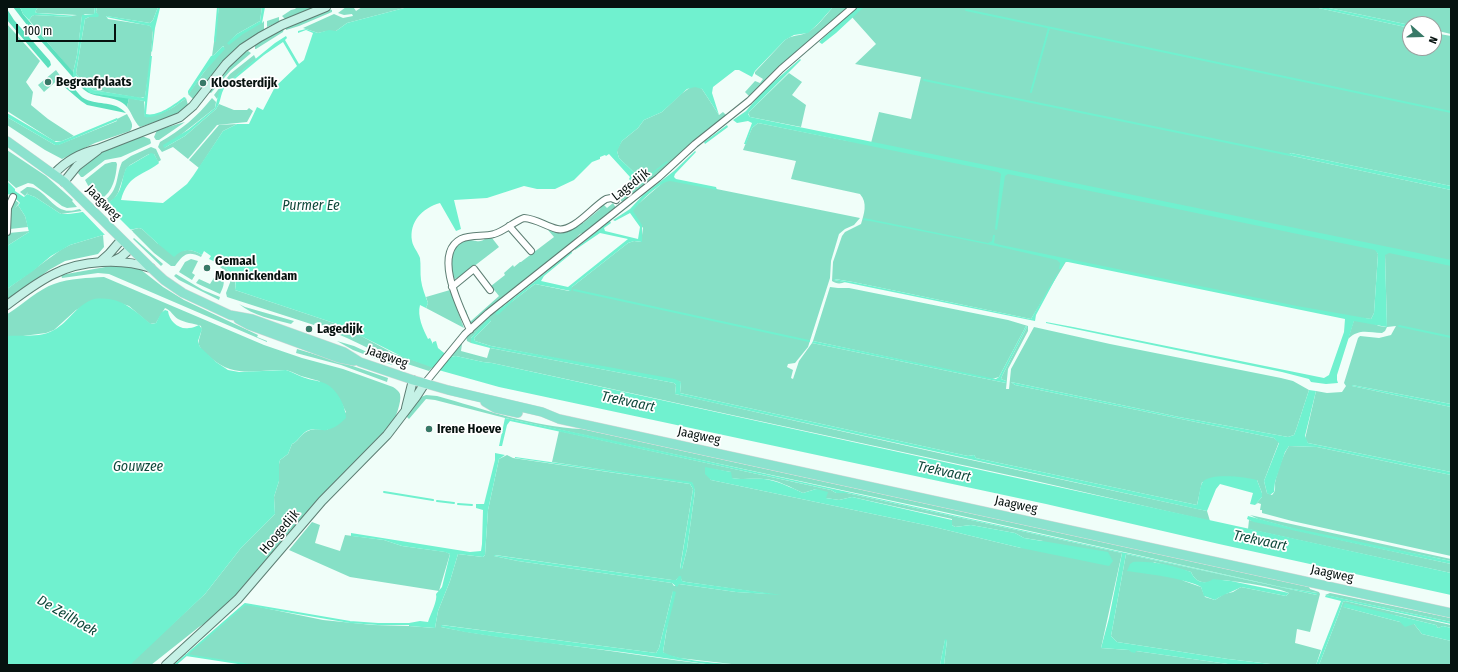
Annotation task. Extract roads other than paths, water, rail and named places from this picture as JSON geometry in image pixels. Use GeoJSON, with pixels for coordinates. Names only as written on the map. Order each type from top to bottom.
{"type":"FeatureCollection","features":[{"type":"Feature","properties":{"kind":"main road","name":"Jaagweg"},"geometry":{"type":"LineString","coordinates":[[7,141],[64,182],[130,249],[164,280],[184,293],[230,315],[252,319],[344,352],[360,362],[414,380],[477,397],[542,412],[559,419],[1451,613]]}},
{"type":"Feature","properties":{"kind":"street"},"geometry":{"type":"LineString","coordinates":[[54,174],[69,160],[86,151],[98,149],[180,117],[193,106],[226,64],[244,48],[282,25],[326,7]]}},
{"type":"Feature","properties":{"kind":"street","name":"Lagedijk"},"geometry":{"type":"LineString","coordinates":[[425,383],[470,330],[506,298],[658,178],[695,144],[749,102],[781,69],[853,7]]}},
{"type":"Feature","properties":{"kind":"street"},"geometry":{"type":"LineString","coordinates":[[64,182],[77,166],[98,149]]}},
{"type":"Feature","properties":{"kind":"street"},"geometry":{"type":"LineString","coordinates":[[7,232],[8,208],[13,197]]}},
{"type":"Feature","properties":{"kind":"street"},"geometry":{"type":"LineString","coordinates":[[470,330],[452,287],[448,260],[450,252],[455,244],[463,238],[495,234],[519,220],[529,218],[558,229],[564,229],[574,225],[606,199],[611,198],[616,200]]}},
{"type":"Feature","properties":{"kind":"street"},"geometry":{"type":"LineString","coordinates":[[509,226],[532,251]]}},
{"type":"Feature","properties":{"kind":"street"},"geometry":{"type":"LineString","coordinates":[[100,262],[109,254],[119,238]]}},
{"type":"Feature","properties":{"kind":"street"},"geometry":{"type":"LineString","coordinates":[[110,262],[121,257],[130,249]]}},
{"type":"Feature","properties":{"kind":"street"},"geometry":{"type":"LineString","coordinates":[[7,305],[54,273],[75,267],[100,262],[110,262],[133,263],[151,268]]}},
{"type":"Feature","properties":{"kind":"street"},"geometry":{"type":"LineString","coordinates":[[452,287],[474,269],[490,290]]}},
{"type":"Feature","properties":{"kind":"street","name":"Hoogedijk"},"geometry":{"type":"LineString","coordinates":[[406,408],[414,380]]}},
{"type":"Feature","properties":{"kind":"street","name":"Hoogedijk"},"geometry":{"type":"LineString","coordinates":[[166,665],[238,599],[322,501],[387,435],[398,422],[406,408],[416,397],[425,383]]}},
{"type":"Feature","properties":{"kind":"water"},"geometry":{"type":"Polygon","coordinates":[[[20,7],[38,7],[35,12],[37,13],[77,16],[35,15],[29,20],[23,14],[20,7]]]}},
{"type":"Feature","properties":{"kind":"water"},"geometry":{"type":"Polygon","coordinates":[[[95,7],[97,7],[96,12],[99,15],[98,17],[89,17],[85,19],[76,73],[77,75],[93,90],[143,98],[145,96],[150,56],[152,56],[146,114],[156,114],[161,112],[184,97],[186,98],[161,114],[145,117],[144,101],[90,93],[73,76],[82,15],[94,14],[95,7]]]}},
{"type":"Feature","properties":{"kind":"water"},"geometry":{"type":"Polygon","coordinates":[[[158,7],[160,8],[155,28],[152,52],[153,32],[150,26],[106,17],[150,23],[153,20],[158,7]]]}},
{"type":"Feature","properties":{"kind":"water"},"geometry":{"type":"Polygon","coordinates":[[[262,7],[265,7],[262,23],[243,34],[229,45],[227,43],[237,34],[260,21],[262,7]]]}},
{"type":"Feature","properties":{"kind":"water","name":"Purmer Ee"},"geometry":{"type":"Polygon","coordinates":[[[408,7],[833,7],[808,33],[794,35],[785,40],[755,71],[752,77],[739,70],[735,70],[713,87],[712,93],[719,115],[702,89],[695,87],[687,89],[662,112],[644,120],[638,128],[622,141],[617,151],[619,158],[642,180],[635,186],[629,179],[630,177],[609,154],[592,162],[574,180],[555,189],[537,189],[524,186],[487,198],[454,200],[461,229],[456,231],[440,203],[422,212],[415,222],[412,234],[412,241],[420,258],[421,283],[428,303],[426,308],[420,305],[419,314],[422,327],[428,339],[430,338],[433,344],[433,342],[436,341],[438,348],[449,357],[456,356],[492,363],[1451,573],[1451,595],[1046,504],[499,387],[442,371],[403,357],[337,324],[235,290],[235,279],[229,270],[209,259],[211,256],[204,251],[202,255],[188,250],[177,254],[174,257],[139,228],[103,235],[70,245],[51,256],[33,271],[7,289],[7,246],[29,232],[25,216],[18,205],[20,203],[12,195],[7,194],[7,181],[15,189],[15,191],[24,197],[27,194],[35,197],[61,214],[84,212],[108,203],[114,198],[120,190],[127,167],[151,153],[154,154],[159,163],[131,181],[127,186],[121,200],[163,203],[187,184],[223,131],[237,124],[249,124],[257,107],[263,110],[275,87],[297,66],[283,42],[264,55],[225,87],[216,109],[185,136],[164,148],[163,145],[188,130],[215,108],[219,92],[223,87],[275,43],[286,36],[287,38],[285,40],[299,64],[304,60],[313,33],[306,30],[298,33],[298,31],[306,29],[318,33],[329,30],[336,31],[347,23],[408,7]]]}},
{"type":"Feature","properties":{"kind":"water"},"geometry":{"type":"Polygon","coordinates":[[[857,7],[864,7],[822,44],[819,42],[857,7]]]}},
{"type":"Feature","properties":{"kind":"water"},"geometry":{"type":"Polygon","coordinates":[[[1314,7],[1324,7],[1402,23],[1402,26],[1314,7]]]}},
{"type":"Feature","properties":{"kind":"water"},"geometry":{"type":"Polygon","coordinates":[[[223,46],[225,49],[204,72],[189,94],[188,91],[211,56],[223,46]]]}},
{"type":"Feature","properties":{"kind":"water"},"geometry":{"type":"Polygon","coordinates":[[[800,59],[801,60],[749,112],[748,114],[750,117],[1423,254],[1451,260],[1451,266],[1389,253],[1385,255],[1387,327],[1354,321],[1337,375],[1338,383],[1326,384],[1311,382],[1309,379],[1282,372],[1046,323],[1073,327],[1324,378],[1329,375],[1344,332],[1345,319],[1068,262],[1065,262],[1061,269],[1059,269],[1060,263],[1057,260],[996,246],[863,220],[864,218],[988,243],[992,241],[993,235],[995,235],[994,243],[1001,245],[1297,306],[1371,319],[1374,313],[1378,254],[1375,250],[1008,174],[1005,176],[997,230],[995,229],[1001,174],[998,172],[758,123],[752,128],[746,144],[744,144],[752,123],[748,121],[737,123],[733,120],[746,111],[763,91],[800,59]]]}},
{"type":"Feature","properties":{"kind":"water"},"geometry":{"type":"Polygon","coordinates":[[[7,113],[56,142],[62,141],[117,118],[118,120],[59,145],[55,145],[7,117],[7,113]]]}},
{"type":"Feature","properties":{"kind":"water"},"geometry":{"type":"Polygon","coordinates":[[[727,125],[728,127],[705,144],[704,142],[727,125]]]}},
{"type":"Feature","properties":{"kind":"water"},"geometry":{"type":"Polygon","coordinates":[[[695,151],[696,152],[675,174],[674,177],[676,179],[716,187],[717,190],[670,181],[666,182],[656,188],[633,211],[642,225],[642,242],[634,241],[628,243],[572,287],[571,291],[535,284],[496,315],[496,312],[572,252],[544,276],[541,281],[568,287],[628,239],[600,233],[575,250],[610,221],[611,223],[604,228],[605,231],[638,239],[640,227],[630,213],[615,221],[613,220],[630,209],[643,195],[674,171],[695,151]]]}},
{"type":"Feature","properties":{"kind":"water"},"geometry":{"type":"Polygon","coordinates":[[[1291,153],[1451,186],[1451,190],[1288,155],[1291,153]]]}},
{"type":"Feature","properties":{"kind":"water"},"geometry":{"type":"Polygon","coordinates":[[[667,161],[668,162],[646,179],[645,178],[667,161]]]}},
{"type":"Feature","properties":{"kind":"water"},"geometry":{"type":"Polygon","coordinates":[[[1057,274],[1036,315],[1035,321],[834,280],[853,282],[1031,319],[1057,274]]]}},
{"type":"Feature","properties":{"kind":"water","name":"Gouwzee"},"geometry":{"type":"Polygon","coordinates":[[[94,299],[112,300],[126,305],[151,324],[156,323],[161,313],[165,310],[168,311],[172,321],[182,328],[192,328],[199,325],[202,329],[198,341],[200,347],[216,362],[228,370],[239,372],[286,370],[324,383],[332,388],[340,398],[346,413],[346,418],[338,425],[330,429],[309,430],[292,444],[288,454],[280,460],[279,464],[279,481],[274,497],[275,514],[241,548],[205,594],[130,665],[7,665],[7,336],[31,336],[49,333],[64,323],[82,305],[94,299]]]}},
{"type":"Feature","properties":{"kind":"water"},"geometry":{"type":"Polygon","coordinates":[[[488,319],[491,321],[474,338],[475,341],[491,346],[675,379],[681,382],[680,393],[968,456],[974,455],[976,458],[1197,505],[1202,483],[1211,477],[1219,476],[1257,480],[1262,497],[1255,505],[1250,504],[1253,493],[1220,484],[1216,489],[1207,511],[701,400],[675,394],[676,385],[674,383],[490,348],[471,343],[471,338],[488,319]]]}},
{"type":"Feature","properties":{"kind":"water"},"geometry":{"type":"Polygon","coordinates":[[[1026,326],[1027,327],[1002,376],[1001,379],[1006,381],[1006,383],[812,343],[813,341],[996,379],[999,377],[1026,326]]]}},
{"type":"Feature","properties":{"kind":"water"},"geometry":{"type":"Polygon","coordinates":[[[1011,382],[1179,417],[1288,437],[1294,435],[1309,390],[1316,391],[1305,436],[1308,443],[1451,472],[1451,475],[1317,447],[1289,446],[1285,452],[1275,482],[1274,492],[1270,495],[1267,493],[1264,481],[1279,443],[1274,438],[1015,385],[1011,382]]]}},
{"type":"Feature","properties":{"kind":"water"},"geometry":{"type":"Polygon","coordinates":[[[1352,386],[1451,404],[1451,407],[1352,386]]]}},
{"type":"Feature","properties":{"kind":"water"},"geometry":{"type":"Polygon","coordinates":[[[505,418],[1281,587],[1317,593],[1317,595],[1126,554],[1111,636],[1117,642],[1228,659],[1279,665],[1235,665],[1136,651],[1135,653],[1129,650],[1101,648],[1109,618],[1122,553],[847,493],[836,493],[831,490],[510,421],[507,425],[502,446],[499,446],[505,418]]]}},
{"type":"Feature","properties":{"kind":"water"},"geometry":{"type":"Polygon","coordinates":[[[495,453],[505,455],[499,459],[488,510],[485,555],[483,557],[458,554],[450,581],[438,611],[435,628],[409,626],[409,623],[420,621],[428,622],[435,604],[436,594],[442,587],[450,554],[402,546],[384,540],[351,536],[351,533],[470,552],[481,551],[483,510],[476,508],[476,504],[484,504],[495,460],[495,453]]]}},
{"type":"Feature","properties":{"kind":"water"},"geometry":{"type":"Polygon","coordinates":[[[515,457],[692,482],[695,491],[687,549],[682,569],[680,569],[693,489],[690,484],[515,457]]]}},
{"type":"Feature","properties":{"kind":"water"},"geometry":{"type":"Polygon","coordinates":[[[705,467],[731,472],[732,478],[769,480],[784,484],[803,493],[816,489],[828,492],[826,498],[839,500],[852,497],[952,520],[952,525],[955,527],[971,525],[1015,533],[1024,538],[1108,552],[1113,561],[1109,566],[1021,548],[930,526],[711,480],[705,474],[705,467]]]}},
{"type":"Feature","properties":{"kind":"water"},"geometry":{"type":"Polygon","coordinates":[[[1248,516],[1289,527],[1451,561],[1451,564],[1254,522],[1247,519],[1248,516]]]}},
{"type":"Feature","properties":{"kind":"water"},"geometry":{"type":"Polygon","coordinates":[[[494,555],[672,580],[676,580],[679,576],[681,576],[682,581],[686,582],[782,595],[736,592],[679,584],[677,587],[672,583],[518,561],[494,555]]]}},
{"type":"Feature","properties":{"kind":"water"},"geometry":{"type":"Polygon","coordinates":[[[1133,562],[1155,563],[1177,567],[1191,572],[1200,582],[1206,582],[1213,579],[1231,581],[1289,593],[1286,596],[1241,587],[1215,600],[1204,596],[1201,587],[1186,581],[1127,571],[1130,564],[1133,562]]]}},
{"type":"Feature","properties":{"kind":"water"},"geometry":{"type":"Polygon","coordinates":[[[673,591],[676,592],[663,652],[678,658],[689,660],[740,665],[713,665],[498,637],[441,627],[441,625],[656,653],[659,648],[673,591]]]}},
{"type":"Feature","properties":{"kind":"water"},"geometry":{"type":"Polygon","coordinates":[[[1326,595],[1451,622],[1451,624],[1345,601],[1343,602],[1319,665],[1316,665],[1341,601],[1325,597],[1326,595]]]}},
{"type":"Feature","properties":{"kind":"water"},"geometry":{"type":"Polygon","coordinates":[[[1345,603],[1436,625],[1438,628],[1443,626],[1451,628],[1451,641],[1422,634],[1414,624],[1405,627],[1400,622],[1343,607],[1345,603]]]}},
{"type":"Feature","properties":{"kind":"water"},"geometry":{"type":"Polygon","coordinates":[[[945,639],[947,640],[944,665],[940,665],[945,639]]]}},
{"type":"Feature","properties":{"kind":"waterway"},"geometry":{"type":"LineString","coordinates":[[215,41],[218,7]]}},
{"type":"Feature","properties":{"kind":"waterway"},"geometry":{"type":"LineString","coordinates":[[966,10],[1451,112]]}},
{"type":"Feature","properties":{"kind":"waterway"},"geometry":{"type":"LineString","coordinates":[[1031,92],[1049,28]]}},
{"type":"Feature","properties":{"kind":"waterway"},"geometry":{"type":"LineString","coordinates":[[924,80],[1290,155]]}},
{"type":"Feature","properties":{"kind":"waterway"},"geometry":{"type":"LineString","coordinates":[[574,290],[809,341]]}},
{"type":"Feature","properties":{"kind":"waterway"},"geometry":{"type":"LineString","coordinates":[[1399,326],[1451,337]]}},
{"type":"Feature","properties":{"kind":"waterway"},"geometry":{"type":"LineString","coordinates":[[384,492],[433,500]]}},
{"type":"Feature","properties":{"kind":"waterway"},"geometry":{"type":"LineString","coordinates":[[437,501],[454,503]]}},
{"type":"Feature","properties":{"kind":"waterway"},"geometry":{"type":"LineString","coordinates":[[458,504],[472,505]]}},
{"type":"Feature","properties":{"kind":"waterway"},"geometry":{"type":"LineString","coordinates":[[175,665],[245,604],[350,622],[411,624]]}},
{"type":"Feature","properties":{"kind":"waterway"},"geometry":{"type":"LineString","coordinates":[[186,655],[251,665]]}},
{"type":"Feature","properties":{"kind":"place","name":"Begraafplaats"},"geometry":{"type":"Point","coordinates":[48,82]}},
{"type":"Feature","properties":{"kind":"place","name":"Kloosterdijk"},"geometry":{"type":"Point","coordinates":[203,83]}},
{"type":"Feature","properties":{"kind":"place","name":"Gemaal Monnickendam"},"geometry":{"type":"Point","coordinates":[207,268]}},
{"type":"Feature","properties":{"kind":"place","name":"Lagedijk"},"geometry":{"type":"Point","coordinates":[309,329]}},
{"type":"Feature","properties":{"kind":"place","name":"Irene Hoeve"},"geometry":{"type":"Point","coordinates":[429,429]}},
{"type":"Feature","properties":{"kind":"water label","name":"Trekvaart"},"geometry":{"type":"Point","coordinates":[628,402]}},
{"type":"Feature","properties":{"kind":"water label","name":"Trekvaart"},"geometry":{"type":"Point","coordinates":[944,472]}},
{"type":"Feature","properties":{"kind":"water label","name":"Trekvaart"},"geometry":{"type":"Point","coordinates":[1260,541]}},
{"type":"Feature","properties":{"kind":"water label","name":"De Zeilhoek"},"geometry":{"type":"Point","coordinates":[67,616]}}]}
